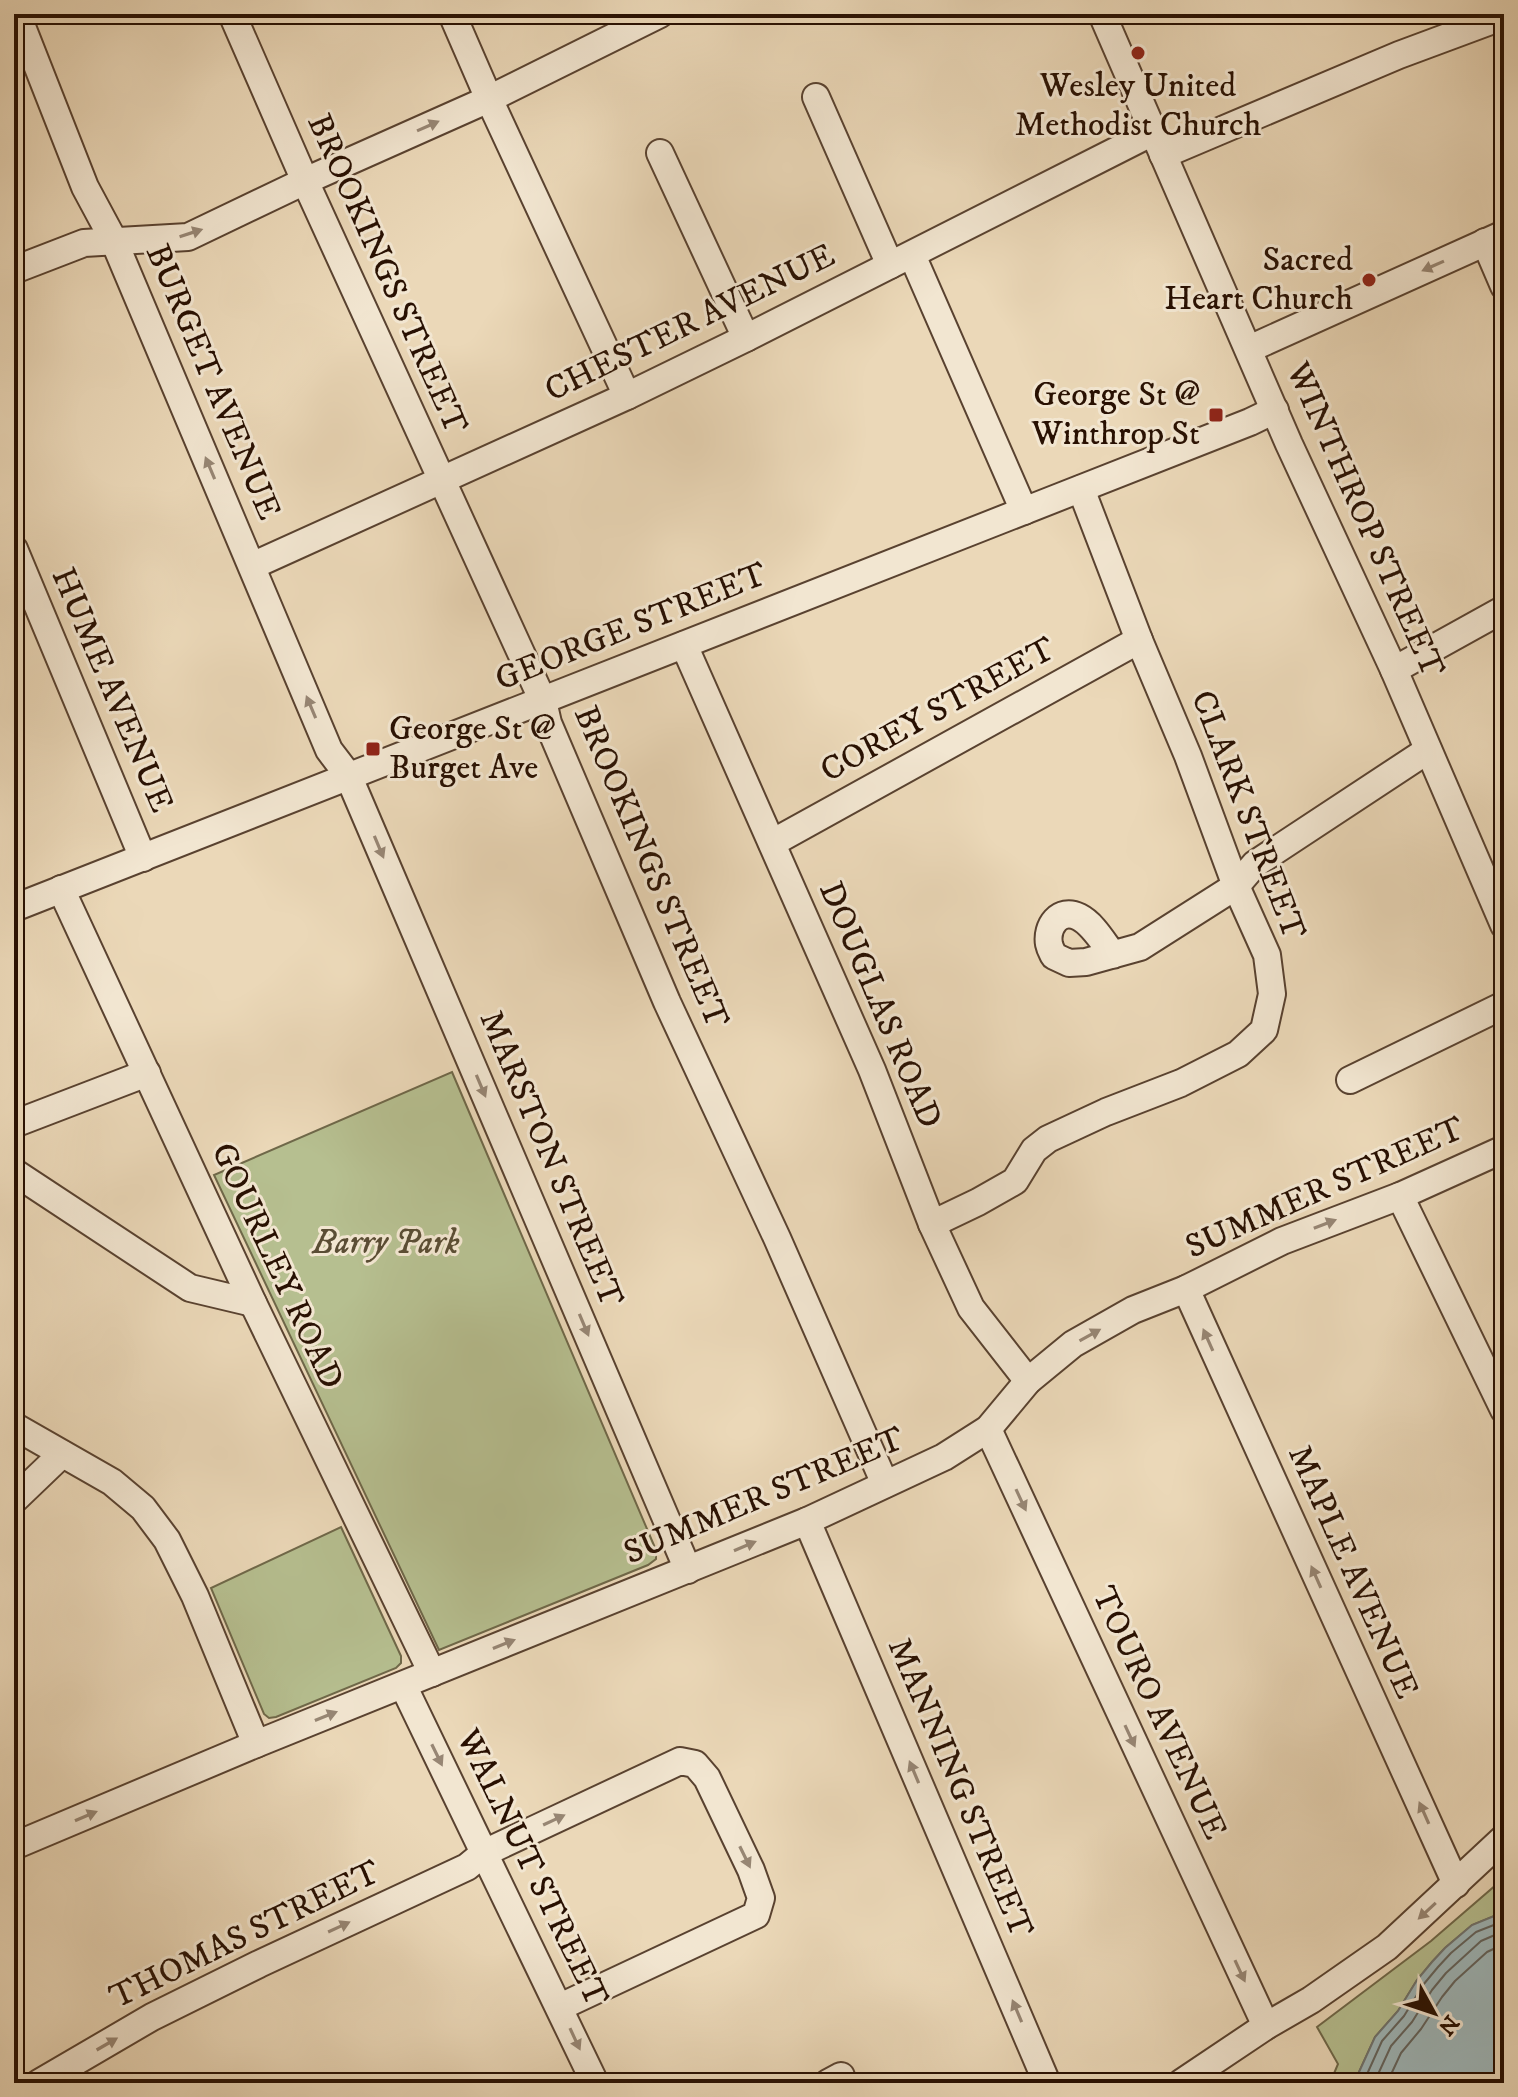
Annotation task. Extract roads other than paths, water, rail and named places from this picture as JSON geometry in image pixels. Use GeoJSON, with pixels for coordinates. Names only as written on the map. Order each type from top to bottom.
{"type":"FeatureCollection","features":[{"type":"Feature","properties":{"kind":"street","name":"BURGET AVENUE"},"geometry":{"type":"LineString","coordinates":[[17,14],[85,187],[114,241],[329,750],[348,775]]}},
{"type":"Feature","properties":{"kind":"street","name":"BROOKINGS STREET"},"geometry":{"type":"LineString","coordinates":[[232,14],[543,701],[548,723],[660,987],[777,1238],[885,1484]]}},
{"type":"Feature","properties":{"kind":"street"},"geometry":{"type":"LineString","coordinates":[[452,14],[627,396]]}},
{"type":"Feature","properties":{"kind":"street"},"geometry":{"type":"LineString","coordinates":[[14,270],[84,243],[188,237],[489,99],[660,14]]}},
{"type":"Feature","properties":{"kind":"street","name":"WINTHROP STREET"},"geometry":{"type":"LineString","coordinates":[[1102,14],[1428,750],[1494,872],[1504,925]]}},
{"type":"Feature","properties":{"kind":"street","name":"CHESTER AVENUE"},"geometry":{"type":"LineString","coordinates":[[252,566],[627,396],[901,260],[1158,144],[1504,16]]}},
{"type":"Feature","properties":{"kind":"street"},"geometry":{"type":"LineString","coordinates":[[816,97],[901,260],[1024,511]]}},
{"type":"Feature","properties":{"kind":"street"},"geometry":{"type":"LineString","coordinates":[[660,153],[746,338]]}},
{"type":"Feature","properties":{"kind":"street"},"geometry":{"type":"LineString","coordinates":[[1249,349],[1494,238],[1504,286]]}},
{"type":"Feature","properties":{"kind":"street","name":"GEORGE STREET"},"geometry":{"type":"LineString","coordinates":[[14,908],[1275,410]]}},
{"type":"Feature","properties":{"kind":"street","name":"CLARK STREET"},"geometry":{"type":"LineString","coordinates":[[932,1224],[1015,1181],[1034,1150],[1048,1139],[1181,1083],[1238,1054],[1264,1030],[1272,994],[1267,955],[1236,886],[1188,756],[1081,489]]}},
{"type":"Feature","properties":{"kind":"street","name":"HUME AVENUE"},"geometry":{"type":"LineString","coordinates":[[14,549],[143,858]]}},
{"type":"Feature","properties":{"kind":"street"},"geometry":{"type":"LineString","coordinates":[[1394,670],[1504,609]]}},
{"type":"Feature","properties":{"kind":"street","name":"COREY STREET"},"geometry":{"type":"LineString","coordinates":[[772,843],[1139,640]]}},
{"type":"Feature","properties":{"kind":"street","name":"DOUGLAS ROAD"},"geometry":{"type":"LineString","coordinates":[[684,645],[872,1070],[932,1224],[971,1308],[1028,1381]]}},
{"type":"Feature","properties":{"kind":"street"},"geometry":{"type":"LineString","coordinates":[[1113,955],[1140,947],[1236,886],[1255,864],[1428,750]]}},
{"type":"Feature","properties":{"kind":"street","name":"MARSTON STREET"},"geometry":{"type":"LineString","coordinates":[[348,775],[688,1570]]}},
{"type":"Feature","properties":{"kind":"street","name":"GOURLEY ROAD"},"geometry":{"type":"LineString","coordinates":[[61,889],[253,1303],[432,1673]]}},
{"type":"Feature","properties":{"kind":"street"},"geometry":{"type":"LineString","coordinates":[[1350,1080],[1504,1005]]}},
{"type":"Feature","properties":{"kind":"street"},"geometry":{"type":"LineString","coordinates":[[14,1124],[147,1073]]}},
{"type":"Feature","properties":{"kind":"street","name":"SUMMER STREET"},"geometry":{"type":"LineString","coordinates":[[14,1846],[256,1744],[807,1521],[944,1457],[988,1429],[1028,1381],[1073,1344],[1133,1310],[1186,1289],[1282,1241],[1400,1196],[1504,1149]]}},
{"type":"Feature","properties":{"kind":"street"},"geometry":{"type":"LineString","coordinates":[[14,1172],[190,1288],[253,1303]]}},
{"type":"Feature","properties":{"kind":"street"},"geometry":{"type":"LineString","coordinates":[[1400,1196],[1504,1410]]}},
{"type":"Feature","properties":{"kind":"street","name":"MAPLE AVENUE"},"geometry":{"type":"LineString","coordinates":[[1186,1289],[1456,1884]]}},
{"type":"Feature","properties":{"kind":"street"},"geometry":{"type":"LineString","coordinates":[[14,1426],[112,1482],[143,1508],[167,1540],[195,1596],[256,1744]]}},
{"type":"Feature","properties":{"kind":"street","name":"TOURO AVENUE"},"geometry":{"type":"LineString","coordinates":[[988,1429],[1266,2026]]}},
{"type":"Feature","properties":{"kind":"street"},"geometry":{"type":"LineString","coordinates":[[14,1500],[62,1454]]}},
{"type":"Feature","properties":{"kind":"street","name":"MANNING STREET"},"geometry":{"type":"LineString","coordinates":[[807,1521],[1047,2083]]}},
{"type":"Feature","properties":{"kind":"street","name":"WALNUT STREET"},"geometry":{"type":"LineString","coordinates":[[403,1685],[595,2083]]}},
{"type":"Feature","properties":{"kind":"street","name":"THOMAS STREET"},"geometry":{"type":"LineString","coordinates":[[39,2083],[152,2017],[466,1867],[484,1853],[680,1761],[695,1764],[707,1778],[751,1870],[761,1898],[756,1915],[560,2007]]}},
{"type":"Feature","properties":{"kind":"street"},"geometry":{"type":"LineString","coordinates":[[1181,2083],[1387,1947],[1504,1838]]}},
{"type":"Feature","properties":{"kind":"water"},"geometry":{"type":"Polygon","coordinates":[[[1504,1912],[1504,2083],[1354,2083],[1375,2037],[1398,2011],[1432,1962],[1472,1925],[1504,1912]]]}},
{"type":"Feature","properties":{"kind":"place","name":"Wesley United Methodist Church"},"geometry":{"type":"Point","coordinates":[1138,53]}},
{"type":"Feature","properties":{"kind":"place","name":"Sacred Heart Church"},"geometry":{"type":"Point","coordinates":[1369,280]}},
{"type":"Feature","properties":{"kind":"place","name":"George St @ Winthrop St"},"geometry":{"type":"Point","coordinates":[1216,415]}},
{"type":"Feature","properties":{"kind":"place","name":"George St @ Burget Ave"},"geometry":{"type":"Point","coordinates":[373,749]}},
{"type":"Feature","properties":{"kind":"park label","name":"Barry Park"},"geometry":{"type":"Point","coordinates":[386,1243]}}]}
